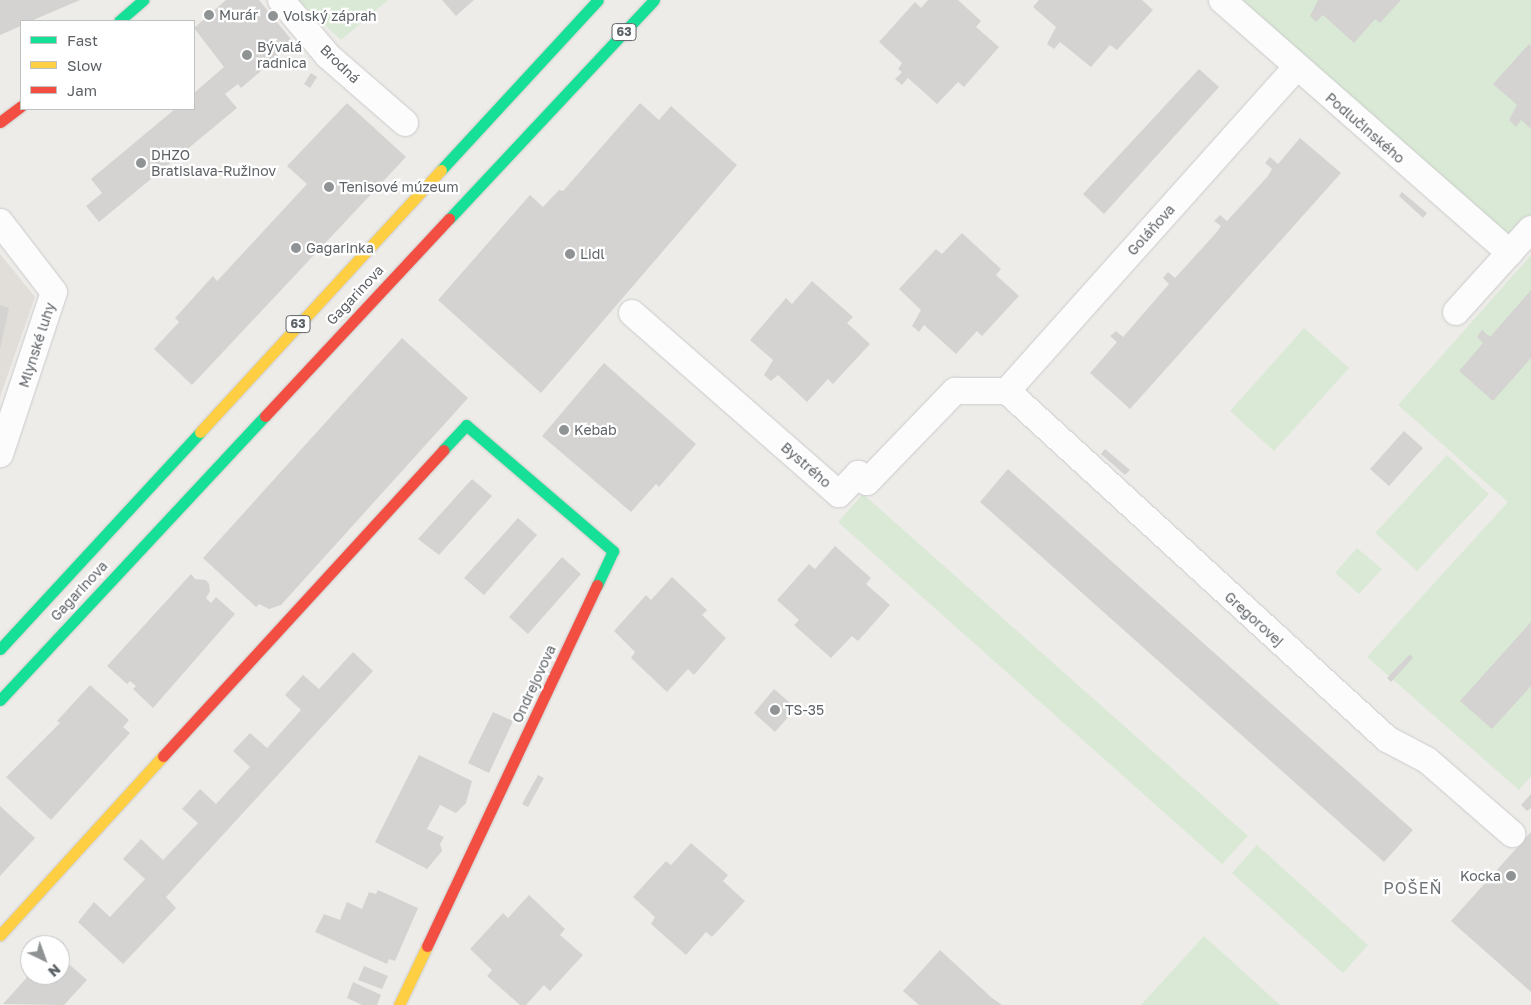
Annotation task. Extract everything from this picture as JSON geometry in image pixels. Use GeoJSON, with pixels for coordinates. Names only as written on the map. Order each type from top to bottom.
{"type":"FeatureCollection","features":[{"type":"Feature","properties":{"kind":"main road"},"geometry":{"type":"LineString","coordinates":[[120,20],[143,0]]}},
{"type":"Feature","properties":{"kind":"main road","name":"Gagarinova"},"geometry":{"type":"LineString","coordinates":[[0,649],[598,0]]}},
{"type":"Feature","properties":{"kind":"main road","name":"Gagarinova"},"geometry":{"type":"LineString","coordinates":[[0,700],[654,0]]}},
{"type":"Feature","properties":{"kind":"main road"},"geometry":{"type":"LineString","coordinates":[[0,122],[20,107]]}},
{"type":"Feature","properties":{"kind":"main road","name":"Ondrejovova"},"geometry":{"type":"LineString","coordinates":[[0,934],[466,424],[613,551],[399,1005]]}},
{"type":"Feature","properties":{"kind":"street","name":"Brodná"},"geometry":{"type":"LineString","coordinates":[[281,0],[328,56],[405,123]]}},
{"type":"Feature","properties":{"kind":"street","name":"Podlučinského"},"geometry":{"type":"LineString","coordinates":[[1222,0],[1296,68],[1510,253]]}},
{"type":"Feature","properties":{"kind":"street","name":"Goláňova"},"geometry":{"type":"LineString","coordinates":[[1006,391],[1296,68]]}},
{"type":"Feature","properties":{"kind":"street","name":"Mlynské luhy"},"geometry":{"type":"LineString","coordinates":[[0,222],[54,292],[0,454]]}},
{"type":"Feature","properties":{"kind":"street"},"geometry":{"type":"LineString","coordinates":[[1456,312],[1531,229]]}},
{"type":"Feature","properties":{"kind":"street","name":"Bystrého"},"geometry":{"type":"LineString","coordinates":[[632,313],[839,494],[858,474],[867,482],[955,391],[1006,391]]}},
{"type":"Feature","properties":{"kind":"street","name":"Gregorovej"},"geometry":{"type":"LineString","coordinates":[[1006,391],[1387,739],[1427,760],[1512,834]]}},
{"type":"Feature","properties":{"kind":"shaded area"},"geometry":{"type":"Polygon","coordinates":[[[0,254],[35,297],[0,397],[0,254]]]}},
{"type":"Feature","properties":{"kind":"green space"},"geometry":{"type":"Polygon","coordinates":[[[298,0],[388,0],[341,40],[298,0]]]}},
{"type":"Feature","properties":{"kind":"green space"},"geometry":{"type":"Polygon","coordinates":[[[1233,0],[1531,0],[1531,215],[1508,242],[1233,0]]]}},
{"type":"Feature","properties":{"kind":"green space"},"geometry":{"type":"Polygon","coordinates":[[[1531,255],[1531,776],[1519,790],[1367,657],[1508,502],[1398,405],[1531,255]]]}},
{"type":"Feature","properties":{"kind":"green space"},"geometry":{"type":"Polygon","coordinates":[[[1304,328],[1349,368],[1274,451],[1230,411],[1304,328]]]}},
{"type":"Feature","properties":{"kind":"green space"},"geometry":{"type":"Polygon","coordinates":[[[1447,455],[1489,494],[1417,571],[1375,533],[1447,455]]]}},
{"type":"Feature","properties":{"kind":"green space"},"geometry":{"type":"Polygon","coordinates":[[[863,494],[1248,836],[1222,864],[838,522],[863,494]]]}},
{"type":"Feature","properties":{"kind":"green space"},"geometry":{"type":"Polygon","coordinates":[[[1357,548],[1382,569],[1359,594],[1335,573],[1357,548]]]}},
{"type":"Feature","properties":{"kind":"green space"},"geometry":{"type":"Polygon","coordinates":[[[1257,845],[1368,945],[1343,973],[1232,873],[1257,845]]]}},
{"type":"Feature","properties":{"kind":"green space"},"geometry":{"type":"Polygon","coordinates":[[[1204,936],[1280,1005],[1141,1005],[1204,936]]]}},
{"type":"Feature","properties":{"kind":"building"},"geometry":{"type":"Polygon","coordinates":[[[0,0],[80,0],[33,20],[20,20],[20,26],[0,35],[0,0]]]}},
{"type":"Feature","properties":{"kind":"building"},"geometry":{"type":"Polygon","coordinates":[[[226,0],[259,0],[294,43],[241,88],[238,84],[225,94],[237,108],[99,222],[86,206],[102,193],[91,179],[174,110],[195,110],[195,92],[224,67],[195,27],[226,0]]]}},
{"type":"Feature","properties":{"kind":"building"},"geometry":{"type":"Polygon","coordinates":[[[442,0],[474,0],[456,16],[442,0]]]}},
{"type":"Feature","properties":{"kind":"building"},"geometry":{"type":"Polygon","coordinates":[[[928,0],[958,0],[981,21],[976,27],[999,47],[964,87],[958,82],[937,104],[908,78],[902,85],[895,79],[902,72],[898,69],[902,63],[879,42],[915,2],[921,8],[928,0]]]}},
{"type":"Feature","properties":{"kind":"building"},"geometry":{"type":"Polygon","coordinates":[[[1039,0],[1142,0],[1153,10],[1117,50],[1110,45],[1091,67],[1060,42],[1054,49],[1047,44],[1056,27],[1033,7],[1039,0]]]}},
{"type":"Feature","properties":{"kind":"building"},"geometry":{"type":"Polygon","coordinates":[[[1318,0],[1401,0],[1380,23],[1375,19],[1354,43],[1323,15],[1316,22],[1310,16],[1318,0]]]}},
{"type":"Feature","properties":{"kind":"building"},"geometry":{"type":"Polygon","coordinates":[[[1529,44],[1531,46],[1531,129],[1521,120],[1516,127],[1509,120],[1517,105],[1493,84],[1529,44]]]}},
{"type":"Feature","properties":{"kind":"building"},"geometry":{"type":"Polygon","coordinates":[[[1199,69],[1219,87],[1104,214],[1083,194],[1199,69]]]}},
{"type":"Feature","properties":{"kind":"building"},"geometry":{"type":"Polygon","coordinates":[[[311,73],[317,77],[310,88],[304,84],[311,73]]]}},
{"type":"Feature","properties":{"kind":"building","name":"Gagarinka"},"geometry":{"type":"Polygon","coordinates":[[[347,103],[406,157],[192,385],[154,349],[179,322],[175,318],[213,276],[217,281],[307,184],[287,166],[347,103]]]}},
{"type":"Feature","properties":{"kind":"building","name":"Lidl"},"geometry":{"type":"Polygon","coordinates":[[[640,103],[659,120],[671,106],[737,165],[541,393],[438,300],[530,195],[543,207],[559,190],[563,191],[640,103]]]}},
{"type":"Feature","properties":{"kind":"building"},"geometry":{"type":"Polygon","coordinates":[[[1300,138],[1341,173],[1130,409],[1090,373],[1117,342],[1110,336],[1116,331],[1123,337],[1169,284],[1163,278],[1168,272],[1175,278],[1221,226],[1214,221],[1220,215],[1227,221],[1268,176],[1272,169],[1265,163],[1270,157],[1278,164],[1300,138]]]}},
{"type":"Feature","properties":{"kind":"building"},"geometry":{"type":"Polygon","coordinates":[[[1402,192],[1427,213],[1423,218],[1399,196],[1402,192]]]}},
{"type":"Feature","properties":{"kind":"building"},"geometry":{"type":"Polygon","coordinates":[[[962,233],[1001,269],[996,275],[1019,296],[982,336],[977,331],[956,354],[924,325],[919,332],[912,326],[921,310],[899,289],[936,249],[942,254],[962,233]]]}},
{"type":"Feature","properties":{"kind":"building"},"geometry":{"type":"Polygon","coordinates":[[[812,281],[853,317],[847,323],[870,344],[833,384],[828,379],[807,402],[778,375],[771,381],[764,375],[773,360],[750,340],[786,298],[792,304],[812,281]]]}},
{"type":"Feature","properties":{"kind":"building"},"geometry":{"type":"Polygon","coordinates":[[[1531,290],[1531,358],[1493,401],[1459,371],[1483,343],[1477,337],[1482,330],[1490,337],[1531,290]]]}},
{"type":"Feature","properties":{"kind":"building"},"geometry":{"type":"Polygon","coordinates":[[[0,305],[9,308],[0,349],[0,305]]]}},
{"type":"Feature","properties":{"kind":"building"},"geometry":{"type":"Polygon","coordinates":[[[402,338],[468,398],[281,605],[269,609],[259,604],[256,607],[203,558],[402,338]]]}},
{"type":"Feature","properties":{"kind":"building"},"geometry":{"type":"Polygon","coordinates":[[[604,363],[696,444],[659,487],[656,484],[631,512],[542,436],[604,363]]]}},
{"type":"Feature","properties":{"kind":"building"},"geometry":{"type":"Polygon","coordinates":[[[1404,431],[1423,448],[1389,486],[1370,469],[1404,431]]]}},
{"type":"Feature","properties":{"kind":"building"},"geometry":{"type":"Polygon","coordinates":[[[1105,449],[1130,470],[1125,475],[1101,454],[1105,449]]]}},
{"type":"Feature","properties":{"kind":"building"},"geometry":{"type":"Polygon","coordinates":[[[1008,469],[1413,830],[1384,862],[980,502],[1008,469]]]}},
{"type":"Feature","properties":{"kind":"building"},"geometry":{"type":"Polygon","coordinates":[[[472,479],[492,496],[439,555],[418,539],[472,479]]]}},
{"type":"Feature","properties":{"kind":"building"},"geometry":{"type":"Polygon","coordinates":[[[518,518],[537,535],[484,595],[464,578],[518,518]]]}},
{"type":"Feature","properties":{"kind":"building"},"geometry":{"type":"Polygon","coordinates":[[[835,546],[871,578],[866,584],[890,605],[858,641],[852,636],[831,658],[794,625],[799,620],[777,600],[809,564],[815,569],[835,546]]]}},
{"type":"Feature","properties":{"kind":"building"},"geometry":{"type":"Polygon","coordinates":[[[562,557],[581,574],[528,634],[509,617],[562,557]]]}},
{"type":"Feature","properties":{"kind":"building"},"geometry":{"type":"Polygon","coordinates":[[[191,574],[195,579],[206,580],[209,584],[210,591],[206,598],[211,603],[216,597],[235,614],[153,708],[133,689],[136,686],[130,681],[127,684],[107,666],[191,574]]]}},
{"type":"Feature","properties":{"kind":"building"},"geometry":{"type":"Polygon","coordinates":[[[672,577],[707,610],[702,615],[726,638],[694,675],[688,669],[667,692],[631,658],[635,652],[614,631],[646,595],[651,600],[672,577]]]}},
{"type":"Feature","properties":{"kind":"building"},"geometry":{"type":"Polygon","coordinates":[[[1531,622],[1531,686],[1492,729],[1460,701],[1531,622]]]}},
{"type":"Feature","properties":{"kind":"building"},"geometry":{"type":"Polygon","coordinates":[[[353,652],[373,671],[166,897],[176,908],[123,964],[78,922],[94,902],[110,917],[145,879],[123,859],[141,839],[163,860],[198,823],[182,809],[200,789],[216,804],[250,767],[233,751],[250,733],[267,748],[301,710],[285,695],[303,675],[319,689],[353,652]]]}},
{"type":"Feature","properties":{"kind":"building"},"geometry":{"type":"Polygon","coordinates":[[[1410,654],[1413,658],[1391,682],[1387,678],[1410,654]]]}},
{"type":"Feature","properties":{"kind":"building"},"geometry":{"type":"Polygon","coordinates":[[[90,685],[129,720],[123,727],[130,733],[51,820],[6,777],[60,723],[57,721],[90,685]]]}},
{"type":"Feature","properties":{"kind":"building","name":"TS-35"},"geometry":{"type":"Polygon","coordinates":[[[774,689],[796,708],[775,732],[754,713],[774,689]]]}},
{"type":"Feature","properties":{"kind":"building"},"geometry":{"type":"Polygon","coordinates":[[[493,712],[513,721],[489,773],[468,763],[493,712]]]}},
{"type":"Feature","properties":{"kind":"building"},"geometry":{"type":"Polygon","coordinates":[[[419,755],[472,781],[466,803],[456,813],[440,805],[427,829],[444,837],[440,844],[442,851],[427,869],[375,842],[419,755]]]}},
{"type":"Feature","properties":{"kind":"building"},"geometry":{"type":"Polygon","coordinates":[[[538,775],[544,778],[528,807],[522,804],[538,775]]]}},
{"type":"Feature","properties":{"kind":"building"},"geometry":{"type":"Polygon","coordinates":[[[1531,794],[1531,808],[1527,811],[1521,805],[1531,794]]]}},
{"type":"Feature","properties":{"kind":"building"},"geometry":{"type":"Polygon","coordinates":[[[0,806],[35,838],[0,876],[0,806]]]}},
{"type":"Feature","properties":{"kind":"building","name":"Kocka"},"geometry":{"type":"Polygon","coordinates":[[[1531,832],[1531,992],[1451,921],[1531,832]]]}},
{"type":"Feature","properties":{"kind":"building"},"geometry":{"type":"Polygon","coordinates":[[[691,843],[728,875],[723,881],[745,901],[712,937],[706,932],[686,955],[651,924],[655,917],[633,897],[666,861],[671,865],[691,843]]]}},
{"type":"Feature","properties":{"kind":"building"},"geometry":{"type":"Polygon","coordinates":[[[378,890],[418,908],[395,961],[389,959],[387,964],[315,932],[324,914],[340,920],[347,902],[362,909],[369,892],[376,894],[378,890]]]}},
{"type":"Feature","properties":{"kind":"building"},"geometry":{"type":"Polygon","coordinates":[[[529,895],[565,929],[560,935],[583,955],[550,991],[544,985],[526,1005],[520,1005],[487,976],[492,970],[470,949],[503,913],[508,918],[529,895]]]}},
{"type":"Feature","properties":{"kind":"building"},"geometry":{"type":"Polygon","coordinates":[[[940,950],[1002,1005],[919,1005],[903,991],[940,950]]]}},
{"type":"Feature","properties":{"kind":"building"},"geometry":{"type":"Polygon","coordinates":[[[70,965],[87,980],[64,1005],[3,1004],[20,985],[70,985],[70,965]]]}},
{"type":"Feature","properties":{"kind":"building"},"geometry":{"type":"Polygon","coordinates":[[[364,966],[388,976],[382,989],[358,980],[364,966]]]}},
{"type":"Feature","properties":{"kind":"building"},"geometry":{"type":"Polygon","coordinates":[[[353,982],[381,995],[377,1005],[362,1005],[347,998],[353,982]]]}},
{"type":"Feature","properties":{"kind":"traffic: fast"},"geometry":{"type":"LineString","coordinates":[[120,20],[143,0]]}},
{"type":"Feature","properties":{"kind":"traffic: fast"},"geometry":{"type":"LineString","coordinates":[[441,170],[598,0]]}},
{"type":"Feature","properties":{"kind":"traffic: fast"},"geometry":{"type":"LineString","coordinates":[[449,219],[654,0]]}},
{"type":"Feature","properties":{"kind":"traffic: fast"},"geometry":{"type":"LineString","coordinates":[[0,700],[265,416]]}},
{"type":"Feature","properties":{"kind":"traffic: fast"},"geometry":{"type":"LineString","coordinates":[[443,450],[466,425],[613,551],[597,585]]}},
{"type":"Feature","properties":{"kind":"traffic: fast"},"geometry":{"type":"LineString","coordinates":[[0,649],[200,432]]}},
{"type":"Feature","properties":{"kind":"traffic: slow"},"geometry":{"type":"LineString","coordinates":[[200,432],[441,170]]}},
{"type":"Feature","properties":{"kind":"traffic: slow"},"geometry":{"type":"LineString","coordinates":[[0,935],[163,756]]}},
{"type":"Feature","properties":{"kind":"traffic: slow"},"geometry":{"type":"LineString","coordinates":[[399,1005],[427,946]]}},
{"type":"Feature","properties":{"kind":"traffic: jam"},"geometry":{"type":"LineString","coordinates":[[0,122],[20,107]]}},
{"type":"Feature","properties":{"kind":"traffic: jam"},"geometry":{"type":"LineString","coordinates":[[265,416],[449,219]]}},
{"type":"Feature","properties":{"kind":"traffic: jam"},"geometry":{"type":"LineString","coordinates":[[163,756],[443,450]]}},
{"type":"Feature","properties":{"kind":"traffic: jam"},"geometry":{"type":"LineString","coordinates":[[427,946],[597,585]]}},
{"type":"Feature","properties":{"kind":"place","name":"Murár"},"geometry":{"type":"Point","coordinates":[209,15]}},
{"type":"Feature","properties":{"kind":"place","name":"Volský záprah"},"geometry":{"type":"Point","coordinates":[273,16]}},
{"type":"Feature","properties":{"kind":"place","name":"Bývalá radnica"},"geometry":{"type":"Point","coordinates":[247,55]}},
{"type":"Feature","properties":{"kind":"place","name":"DHZO Bratislava-Ružinov"},"geometry":{"type":"Point","coordinates":[141,163]}},
{"type":"Feature","properties":{"kind":"place","name":"Tenisové múzeum"},"geometry":{"type":"Point","coordinates":[329,187]}},
{"type":"Feature","properties":{"kind":"place","name":"Gagarinka"},"geometry":{"type":"Point","coordinates":[296,248]}},
{"type":"Feature","properties":{"kind":"place","name":"Lidl"},"geometry":{"type":"Point","coordinates":[570,254]}},
{"type":"Feature","properties":{"kind":"place","name":"Kebab"},"geometry":{"type":"Point","coordinates":[564,430]}},
{"type":"Feature","properties":{"kind":"place","name":"TS-35"},"geometry":{"type":"Point","coordinates":[775,710]}},
{"type":"Feature","properties":{"kind":"place","name":"Kocka"},"geometry":{"type":"Point","coordinates":[1511,876]}},
{"type":"Feature","properties":{"kind":"district","name":"POŠEŇ"},"geometry":{"type":"Point","coordinates":[1413,888]}}]}
